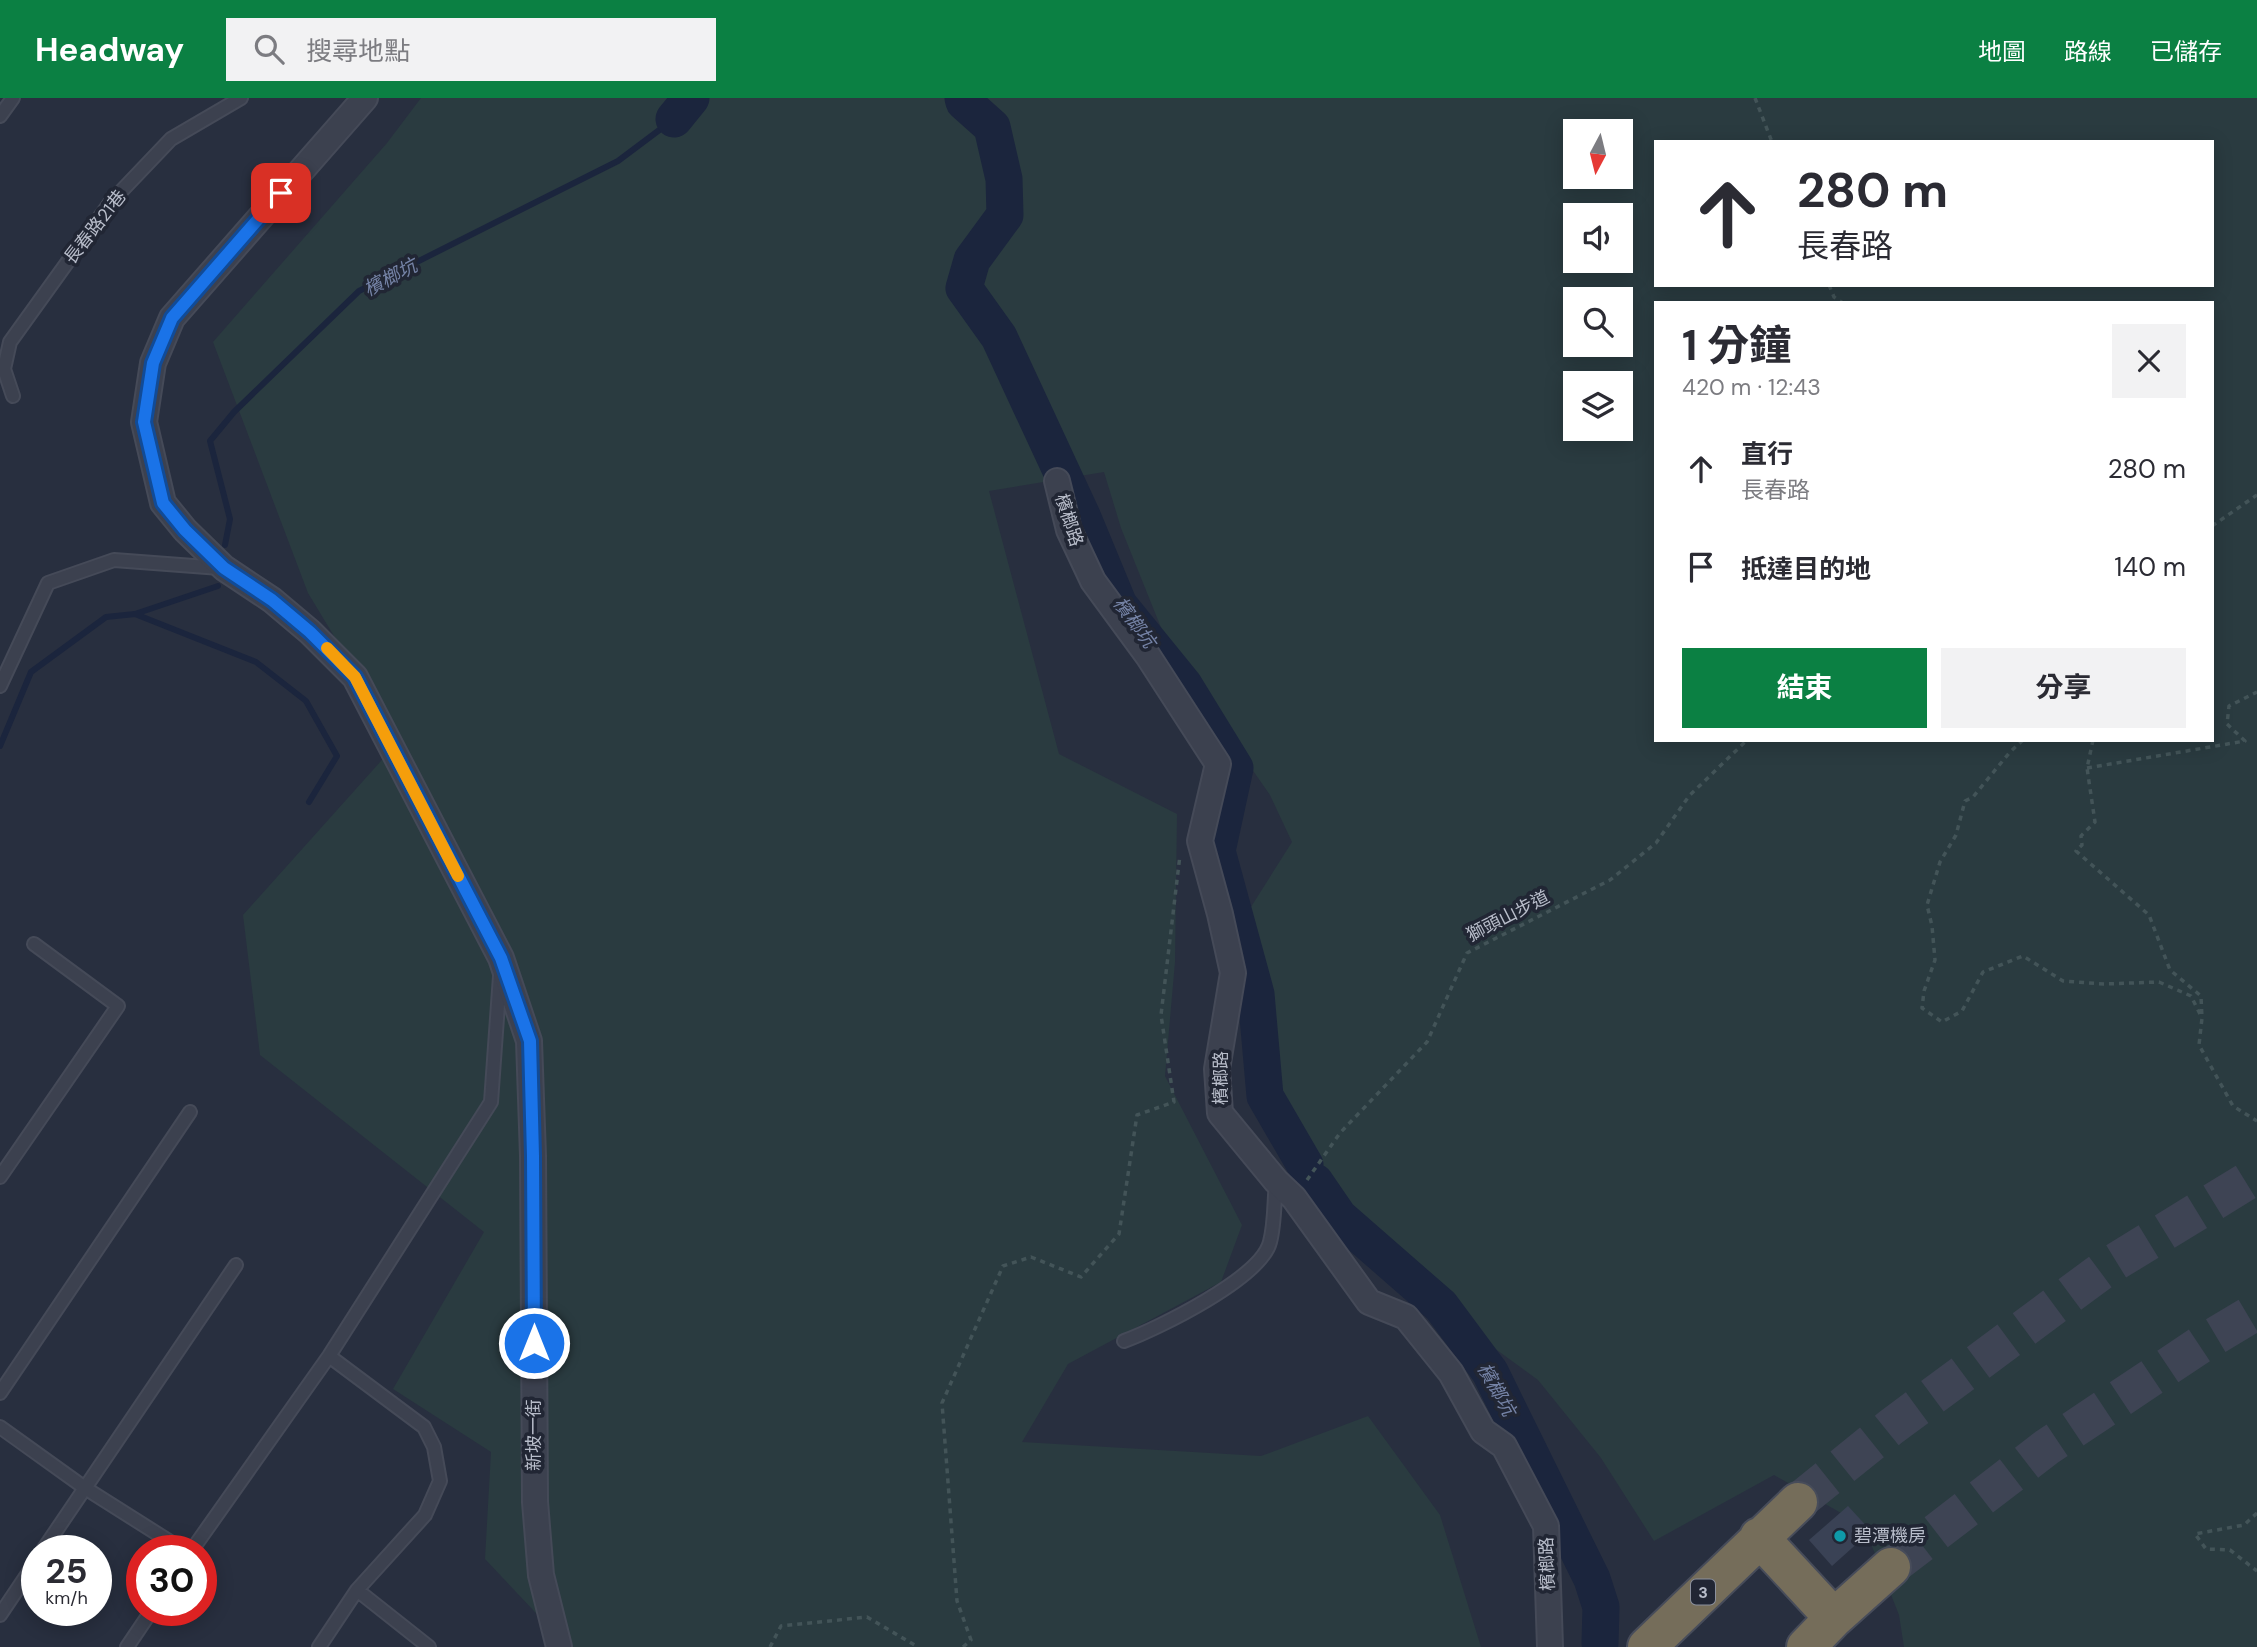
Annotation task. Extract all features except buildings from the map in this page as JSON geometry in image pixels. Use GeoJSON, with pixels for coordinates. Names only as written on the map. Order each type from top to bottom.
{"type":"FeatureCollection","features":[{"type":"Feature","properties":{"kind":"highway","name":"3"},"geometry":{"type":"LineString","coordinates":[[1647,1647],[1798,1502]]}},
{"type":"Feature","properties":{"kind":"highway"},"geometry":{"type":"LineString","coordinates":[[1759,1538],[1834,1618]]}},
{"type":"Feature","properties":{"kind":"highway"},"geometry":{"type":"LineString","coordinates":[[1806,1647],[1891,1567]]}},
{"type":"Feature","properties":{"kind":"street","name":"新坡一街"},"geometry":{"type":"LineString","coordinates":[[365,98],[172,318],[153,363],[144,422],[163,503],[185,530],[224,568],[272,600],[310,632],[355,677],[501,958],[530,1041],[534,1502],[541,1575],[559,1647]]}},
{"type":"Feature","properties":{"kind":"street","name":"檳榔路"},"geometry":{"type":"LineString","coordinates":[[1058,481],[1069,530],[1093,581],[1148,656],[1218,764],[1200,841],[1233,973],[1217,1069],[1220,1113],[1276,1181],[1294,1198],[1369,1302],[1406,1317],[1451,1373],[1483,1431],[1504,1446],[1546,1526],[1550,1647]]}},
{"type":"Feature","properties":{"kind":"lane"},"geometry":{"type":"LineString","coordinates":[[0,116],[13,98]]}},
{"type":"Feature","properties":{"kind":"lane","name":"長春路21巷"},"geometry":{"type":"LineString","coordinates":[[13,396],[4,369],[10,342],[110,204],[171,139],[241,98]]}},
{"type":"Feature","properties":{"kind":"lane"},"geometry":{"type":"LineString","coordinates":[[0,686],[48,583],[114,559],[224,568]]}},
{"type":"Feature","properties":{"kind":"lane"},"geometry":{"type":"LineString","coordinates":[[0,1177],[118,1006],[34,944]]}},
{"type":"Feature","properties":{"kind":"lane"},"geometry":{"type":"LineString","coordinates":[[203,1535],[329,1356],[491,1102],[501,958]]}},
{"type":"Feature","properties":{"kind":"lane"},"geometry":{"type":"LineString","coordinates":[[0,1392],[190,1112]]}},
{"type":"Feature","properties":{"kind":"lane"},"geometry":{"type":"LineString","coordinates":[[1124,1341],[1188,1310],[1231,1285],[1253,1268],[1270,1244],[1276,1181]]}},
{"type":"Feature","properties":{"kind":"lane"},"geometry":{"type":"LineString","coordinates":[[53,1535],[236,1265]]}},
{"type":"Feature","properties":{"kind":"lane"},"geometry":{"type":"LineString","coordinates":[[318,1647],[357,1590],[425,1515],[440,1481],[434,1447],[424,1427],[329,1356]]}},
{"type":"Feature","properties":{"kind":"lane"},"geometry":{"type":"LineString","coordinates":[[0,1427],[85,1488],[159,1535]]}},
{"type":"Feature","properties":{"kind":"lane"},"geometry":{"type":"LineString","coordinates":[[0,1615],[21,1584]]}},
{"type":"Feature","properties":{"kind":"lane"},"geometry":{"type":"LineString","coordinates":[[357,1590],[429,1647]]}},
{"type":"Feature","properties":{"kind":"lane"},"geometry":{"type":"LineString","coordinates":[[127,1647],[141,1626]]}},
{"type":"Feature","properties":{"kind":"path"},"geometry":{"type":"LineString","coordinates":[[1755,98],[1771,140]]}},
{"type":"Feature","properties":{"kind":"path"},"geometry":{"type":"LineString","coordinates":[[1830,287],[1834,296],[1840,301]]}},
{"type":"Feature","properties":{"kind":"path"},"geometry":{"type":"LineString","coordinates":[[2214,525],[2257,495]]}},
{"type":"Feature","properties":{"kind":"path"},"geometry":{"type":"LineString","coordinates":[[2087,768],[2245,741],[2227,724],[2229,706],[2257,692]]}},
{"type":"Feature","properties":{"kind":"path","name":"獅頭山步道"},"geometry":{"type":"LineString","coordinates":[[1300,1190],[1340,1133],[1427,1042],[1466,953],[1610,880],[1656,843],[1689,796],[1745,742]]}},
{"type":"Feature","properties":{"kind":"path"},"geometry":{"type":"LineString","coordinates":[[2021,742],[1973,797],[1965,801],[1956,835],[1940,862],[1927,905],[1933,926],[1935,960],[1924,990],[1922,1008],[1942,1022],[1962,1011],[1983,972],[2023,956],[2063,981],[2104,984],[2159,982],[2191,996],[2202,1018]]}},
{"type":"Feature","properties":{"kind":"path"},"geometry":{"type":"LineString","coordinates":[[2094,742],[2087,768],[2095,822],[2081,836],[2082,845],[2076,851],[2150,915],[2170,970],[2201,996],[2199,1045],[2233,1106],[2257,1121]]}},
{"type":"Feature","properties":{"kind":"path"},"geometry":{"type":"LineString","coordinates":[[963,1647],[971,1640],[957,1601],[942,1403],[1003,1266],[1031,1257],[1082,1277],[1119,1234],[1137,1115],[1174,1102],[1161,1015],[1180,853]]}},
{"type":"Feature","properties":{"kind":"path"},"geometry":{"type":"LineString","coordinates":[[2257,1513],[2244,1525],[2195,1534],[2206,1549],[2230,1550],[2257,1571]]}},
{"type":"Feature","properties":{"kind":"path"},"geometry":{"type":"LineString","coordinates":[[770,1647],[780,1626],[867,1617],[918,1647]]}},
{"type":"Feature","properties":{"kind":"shaded area"},"geometry":{"type":"Polygon","coordinates":[[[421,98],[2257,98],[2257,1647],[1904,1647],[1899,1615],[1864,1526],[1774,1475],[1654,1541],[1601,1458],[1538,1380],[1438,1307],[1276,1148],[1244,918],[1292,842],[1270,795],[1172,655],[1121,528],[1104,472],[989,491],[1059,754],[1177,814],[1175,962],[1165,1076],[1242,1225],[1221,1282],[1068,1364],[1022,1442],[1261,1456],[1368,1416],[1440,1515],[1481,1647],[568,1647],[485,1559],[491,1452],[393,1389],[484,1232],[260,1055],[243,915],[398,742],[308,593],[213,342],[387,143],[421,98]]]}},
{"type":"Feature","properties":{"kind":"waterway","name":"檳榔坑"},"geometry":{"type":"LineString","coordinates":[[674,119],[691,98]]}},
{"type":"Feature","properties":{"kind":"waterway","name":"檳榔坑"},"geometry":{"type":"LineString","coordinates":[[963,98],[964,102],[992,127],[1004,179],[1005,215],[972,260],[964,288],[999,337],[1083,518],[1119,605],[1184,685],[1235,768],[1217,851],[1256,994],[1265,1096],[1305,1165]]}},
{"type":"Feature","properties":{"kind":"waterway","name":"檳榔坑"},"geometry":{"type":"LineString","coordinates":[[225,545],[230,519],[210,441],[234,412],[359,291],[618,161],[674,119]]}},
{"type":"Feature","properties":{"kind":"waterway","name":"檳榔坑"},"geometry":{"type":"LineString","coordinates":[[0,746],[31,672],[106,617],[135,614],[218,586]]}},
{"type":"Feature","properties":{"kind":"waterway"},"geometry":{"type":"LineString","coordinates":[[135,614],[256,662],[306,701],[337,756],[309,802]]}},
{"type":"Feature","properties":{"kind":"waterway","name":"檳榔坑"},"geometry":{"type":"LineString","coordinates":[[1315,1182],[1339,1217],[1441,1306],[1490,1372],[1592,1579],[1601,1607],[1600,1643]]}},
{"type":"Feature","properties":{"kind":"tunnel"},"geometry":{"type":"LineString","coordinates":[[1798,1502],[1891,1427],[2107,1267],[2257,1175]]}},
{"type":"Feature","properties":{"kind":"tunnel"},"geometry":{"type":"LineString","coordinates":[[1891,1567],[2047,1447],[2200,1345],[2257,1311]]}},
{"type":"Feature","properties":{"kind":"slow traffic"},"geometry":{"type":"LineString","coordinates":[[327,648],[355,677],[458,876]]}},
{"type":"Feature","properties":{"kind":"place","name":"碧潭機房"},"geometry":{"type":"Point","coordinates":[1840,1536]}},
{"type":"Feature","properties":{"kind":"route"},"geometry":{"type":"LineString","coordinates":[[281,193],[172,318],[153,363],[144,422],[163,503],[185,530],[224,568],[272,600],[310,632],[355,677],[501,958],[530,1041],[534,1343]]}}]}
